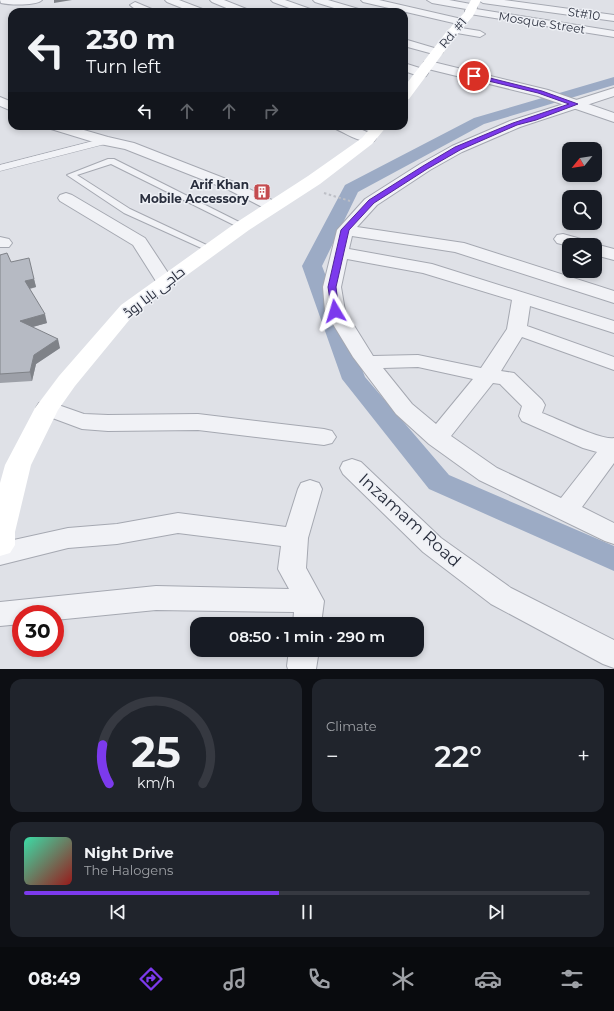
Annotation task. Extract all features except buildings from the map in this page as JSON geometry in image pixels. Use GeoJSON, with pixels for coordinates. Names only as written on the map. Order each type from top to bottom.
{"type":"FeatureCollection","features":[{"type":"Feature","properties":{"kind":"main road","name":"Rd. #1"},"geometry":{"type":"LineString","coordinates":[[426,69],[437,52],[465,17]]}},
{"type":"Feature","properties":{"kind":"main road"},"geometry":{"type":"LineString","coordinates":[[408,90],[426,69]]}},
{"type":"Feature","properties":{"kind":"main road","name":"حاجی بابا روڈ"},"geometry":{"type":"LineString","coordinates":[[0,541],[18,465],[48,408],[67,381],[128,308],[272,206],[314,180],[374,132]]}},
{"type":"Feature","properties":{"kind":"street"},"geometry":{"type":"LineString","coordinates":[[4,1],[16,2],[37,0]]}},
{"type":"Feature","properties":{"kind":"street"},"geometry":{"type":"LineString","coordinates":[[170,0],[191,8]]}},
{"type":"Feature","properties":{"kind":"street"},"geometry":{"type":"LineString","coordinates":[[215,0],[235,8]]}},
{"type":"Feature","properties":{"kind":"street"},"geometry":{"type":"LineString","coordinates":[[276,0],[298,8]]}},
{"type":"Feature","properties":{"kind":"street"},"geometry":{"type":"LineString","coordinates":[[318,0],[345,8]]}},
{"type":"Feature","properties":{"kind":"street"},"geometry":{"type":"LineString","coordinates":[[366,0],[465,17]]}},
{"type":"Feature","properties":{"kind":"street"},"geometry":{"type":"LineString","coordinates":[[402,0],[465,17]]}},
{"type":"Feature","properties":{"kind":"street"},"geometry":{"type":"LineString","coordinates":[[432,0],[465,17],[480,34]]}},
{"type":"Feature","properties":{"kind":"street","name":"St#10"},"geometry":{"type":"LineString","coordinates":[[483,0],[614,18]]}},
{"type":"Feature","properties":{"kind":"street"},"geometry":{"type":"LineString","coordinates":[[135,5],[141,8]]}},
{"type":"Feature","properties":{"kind":"street"},"geometry":{"type":"LineString","coordinates":[[438,31],[465,17]]}},
{"type":"Feature","properties":{"kind":"street","name":"Mosque Street"},"geometry":{"type":"LineString","coordinates":[[465,17],[614,34]]}},
{"type":"Feature","properties":{"kind":"street"},"geometry":{"type":"LineString","coordinates":[[408,43],[437,52]]}},
{"type":"Feature","properties":{"kind":"street"},"geometry":{"type":"LineString","coordinates":[[408,67],[426,69],[540,92],[614,118]]}},
{"type":"Feature","properties":{"kind":"street"},"geometry":{"type":"LineString","coordinates":[[614,92],[573,103],[534,119],[515,124],[457,149],[425,167],[371,202],[345,230],[332,287],[335,311],[367,362],[404,409],[437,438],[488,474],[614,534]]}},
{"type":"Feature","properties":{"kind":"street"},"geometry":{"type":"LineString","coordinates":[[69,130],[105,141],[129,146],[234,187],[272,206]]}},
{"type":"Feature","properties":{"kind":"street"},"geometry":{"type":"LineString","coordinates":[[363,130],[374,132]]}},
{"type":"Feature","properties":{"kind":"street"},"geometry":{"type":"LineString","coordinates":[[0,168],[105,141]]}},
{"type":"Feature","properties":{"kind":"street"},"geometry":{"type":"LineString","coordinates":[[66,198],[139,242],[165,282]]}},
{"type":"Feature","properties":{"kind":"street"},"geometry":{"type":"LineString","coordinates":[[345,230],[458,247],[614,296]]}},
{"type":"Feature","properties":{"kind":"street"},"geometry":{"type":"LineString","coordinates":[[602,251],[614,255]]}},
{"type":"Feature","properties":{"kind":"street"},"geometry":{"type":"LineString","coordinates":[[340,252],[426,268],[614,327]]}},
{"type":"Feature","properties":{"kind":"street"},"geometry":{"type":"LineString","coordinates":[[437,438],[487,376],[516,329],[522,297]]}},
{"type":"Feature","properties":{"kind":"street"},"geometry":{"type":"LineString","coordinates":[[516,329],[614,364]]}},
{"type":"Feature","properties":{"kind":"street"},"geometry":{"type":"LineString","coordinates":[[367,362],[418,361],[487,376],[506,378],[534,405],[530,416],[591,442],[613,447],[565,511]]}},
{"type":"Feature","properties":{"kind":"street"},"geometry":{"type":"LineString","coordinates":[[48,408],[82,421],[108,424],[198,422],[324,437]]}},
{"type":"Feature","properties":{"kind":"street","name":"Inzamam Road"},"geometry":{"type":"LineString","coordinates":[[352,468],[432,545],[501,596],[614,655]]}},
{"type":"Feature","properties":{"kind":"street"},"geometry":{"type":"LineString","coordinates":[[0,614],[156,598],[308,613],[292,569],[295,538],[310,489]]}},
{"type":"Feature","properties":{"kind":"street"},"geometry":{"type":"LineString","coordinates":[[0,541],[117,534],[178,523],[295,538]]}},
{"type":"Feature","properties":{"kind":"lane"},"geometry":{"type":"LineString","coordinates":[[211,249],[127,210],[71,175],[111,161],[243,226]]}},
{"type":"Feature","properties":{"kind":"path"},"geometry":{"type":"LineString","coordinates":[[320,192],[357,202]]}},
{"type":"Feature","properties":{"kind":"waterway"},"geometry":{"type":"LineString","coordinates":[[614,81],[479,121],[351,189],[312,266],[354,379],[439,482],[614,559]]}},
{"type":"Feature","properties":{"kind":"place","name":"Arif Khan Mobile Accessory"},"geometry":{"type":"Point","coordinates":[262,192]}},
{"type":"Feature","properties":{"kind":"route"},"geometry":{"type":"LineString","coordinates":[[335,311],[332,287],[345,230],[371,202],[425,167],[457,149],[515,124],[534,119],[575,104],[540,92],[474,76]]}}]}
